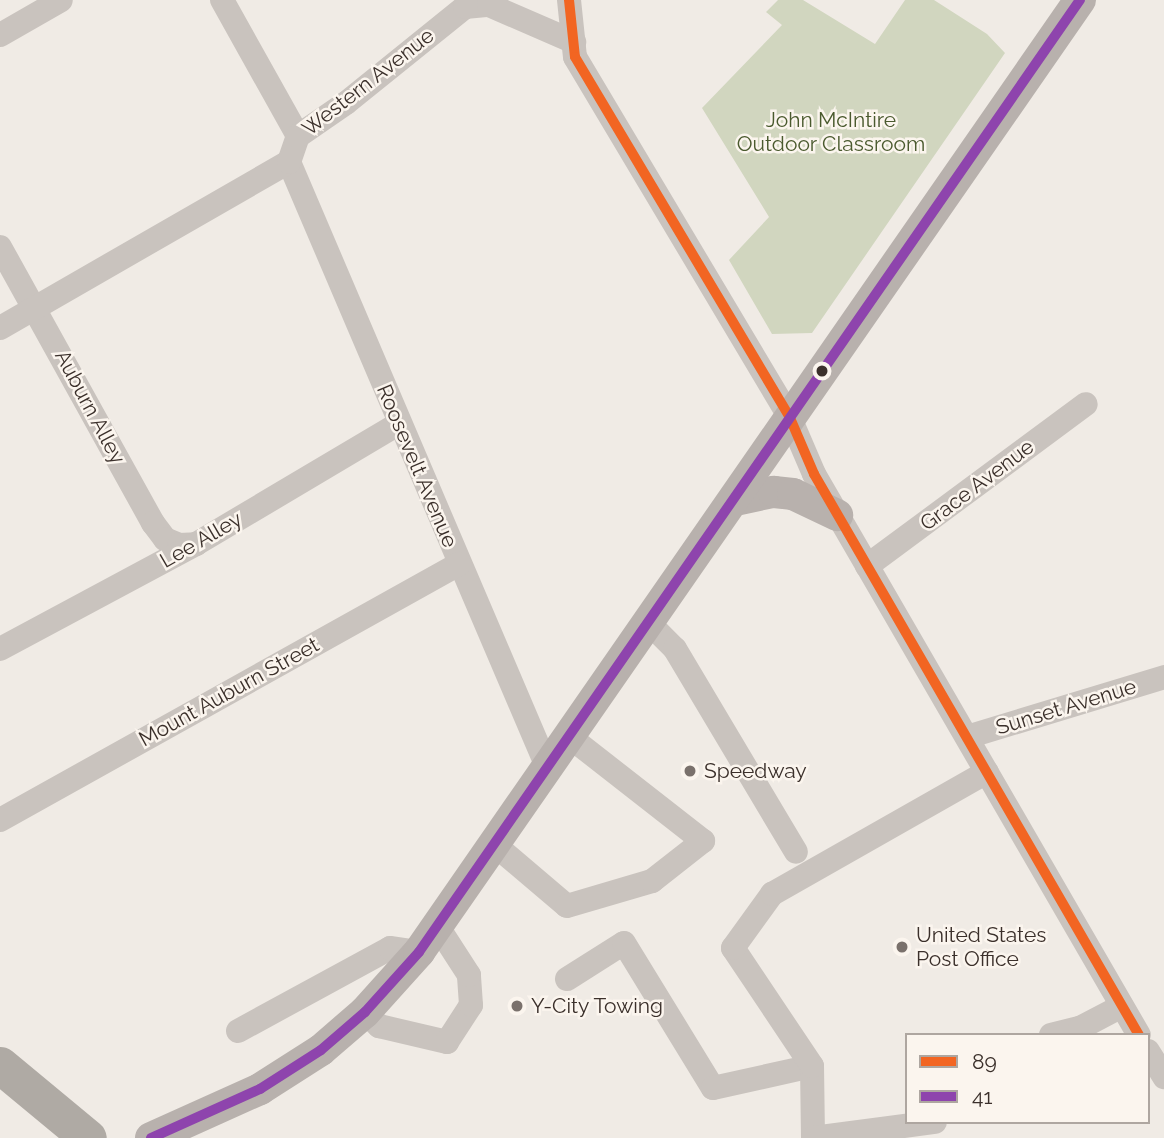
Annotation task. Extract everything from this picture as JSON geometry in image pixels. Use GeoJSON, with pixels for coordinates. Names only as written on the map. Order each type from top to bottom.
{"type":"FeatureCollection","features":[{"type":"Feature","properties":{"kind":"highway"},"geometry":{"type":"LineString","coordinates":[[0,1065],[88,1138]]}},
{"type":"Feature","properties":{"kind":"main road"},"geometry":{"type":"LineString","coordinates":[[151,1138],[260,1089],[321,1050],[365,1012],[419,952],[1080,0]]}},
{"type":"Feature","properties":{"kind":"main road"},"geometry":{"type":"LineString","coordinates":[[735,500],[774,492],[793,494],[837,514]]}},
{"type":"Feature","properties":{"kind":"street"},"geometry":{"type":"LineString","coordinates":[[0,35],[61,0]]}},
{"type":"Feature","properties":{"kind":"street"},"geometry":{"type":"LineString","coordinates":[[222,0],[298,136]]}},
{"type":"Feature","properties":{"kind":"street"},"geometry":{"type":"LineString","coordinates":[[569,0],[575,57],[790,418],[837,514],[1138,1033]]}},
{"type":"Feature","properties":{"kind":"street","name":"Western Avenue"},"geometry":{"type":"LineString","coordinates":[[0,328],[289,162],[298,136],[346,103],[466,7],[489,5],[573,42]]}},
{"type":"Feature","properties":{"kind":"street","name":"Roosevelt Avenue"},"geometry":{"type":"LineString","coordinates":[[289,162],[398,424],[548,769]]}},
{"type":"Feature","properties":{"kind":"street","name":"Auburn Alley"},"geometry":{"type":"LineString","coordinates":[[0,247],[37,307],[153,523],[165,539],[179,545],[195,544]]}},
{"type":"Feature","properties":{"kind":"street","name":"Grace Avenue"},"geometry":{"type":"LineString","coordinates":[[867,566],[1086,404]]}},
{"type":"Feature","properties":{"kind":"street","name":"Lee Alley"},"geometry":{"type":"LineString","coordinates":[[0,649],[195,544],[398,424]]}},
{"type":"Feature","properties":{"kind":"street","name":"Mount Auburn Street"},"geometry":{"type":"LineString","coordinates":[[0,820],[459,564]]}},
{"type":"Feature","properties":{"kind":"street"},"geometry":{"type":"LineString","coordinates":[[648,622],[675,649],[796,852]]}},
{"type":"Feature","properties":{"kind":"street","name":"Sunset Avenue"},"geometry":{"type":"LineString","coordinates":[[967,737],[1164,677]]}},
{"type":"Feature","properties":{"kind":"street"},"geometry":{"type":"LineString","coordinates":[[495,845],[567,906],[652,881],[703,841],[570,737]]}},
{"type":"Feature","properties":{"kind":"street"},"geometry":{"type":"LineString","coordinates":[[920,1124],[813,1138],[812,1066],[733,948],[772,894],[987,772]]}},
{"type":"Feature","properties":{"kind":"street"},"geometry":{"type":"LineString","coordinates":[[365,1012],[379,1026],[447,1042],[471,1005],[468,975],[438,927]]}},
{"type":"Feature","properties":{"kind":"street"},"geometry":{"type":"LineString","coordinates":[[567,979],[624,943],[713,1088],[812,1066]]}},
{"type":"Feature","properties":{"kind":"street"},"geometry":{"type":"LineString","coordinates":[[238,1031],[390,948],[419,952]]}},
{"type":"Feature","properties":{"kind":"street"},"geometry":{"type":"LineString","coordinates":[[1059,1033],[1080,1028],[1122,1006]]}},
{"type":"Feature","properties":{"kind":"street"},"geometry":{"type":"LineString","coordinates":[[1150,1054],[1164,1077]]}},
{"type":"Feature","properties":{"kind":"green space","name":"John McIntire Outdoor Classroom"},"geometry":{"type":"Polygon","coordinates":[[[778,0],[803,0],[875,44],[905,0],[934,0],[987,34],[1005,53],[812,333],[772,334],[729,260],[769,217],[702,108],[782,25],[766,12],[778,0]]]}},
{"type":"Feature","properties":{"kind":"transit line","name":"89"},"geometry":{"type":"LineString","coordinates":[[569,0],[575,57],[790,418],[814,474],[1138,1033]]}},
{"type":"Feature","properties":{"kind":"transit line","name":"41"},"geometry":{"type":"LineString","coordinates":[[151,1138],[260,1089],[321,1050],[365,1012],[419,952],[1080,0]]}},
{"type":"Feature","properties":{"kind":"place","name":"Speedway"},"geometry":{"type":"Point","coordinates":[690,771]}},
{"type":"Feature","properties":{"kind":"place","name":"United States Post Office"},"geometry":{"type":"Point","coordinates":[902,947]}},
{"type":"Feature","properties":{"kind":"place","name":"Y-City Towing"},"geometry":{"type":"Point","coordinates":[517,1006]}}]}
